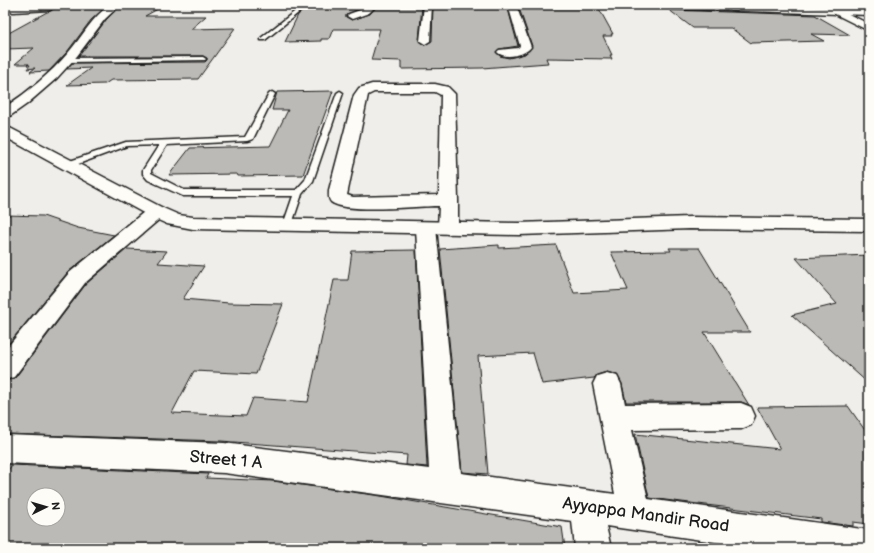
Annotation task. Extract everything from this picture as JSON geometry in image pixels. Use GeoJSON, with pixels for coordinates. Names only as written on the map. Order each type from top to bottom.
{"type":"FeatureCollection","features":[{"type":"Feature","properties":{"kind":"street"},"geometry":{"type":"LineString","coordinates":[[5,113],[26,99],[67,60],[96,22],[106,11],[116,5]]}},
{"type":"Feature","properties":{"kind":"street"},"geometry":{"type":"LineString","coordinates":[[352,16],[366,11],[373,5]]}},
{"type":"Feature","properties":{"kind":"street"},"geometry":{"type":"LineString","coordinates":[[425,41],[428,5]]}},
{"type":"Feature","properties":{"kind":"street"},"geometry":{"type":"LineString","coordinates":[[503,52],[521,50],[526,47],[512,5]]}},
{"type":"Feature","properties":{"kind":"street"},"geometry":{"type":"LineString","coordinates":[[659,5],[836,11],[858,8],[869,12]]}},
{"type":"Feature","properties":{"kind":"street"},"geometry":{"type":"LineString","coordinates":[[13,9],[50,7]]}},
{"type":"Feature","properties":{"kind":"street"},"geometry":{"type":"LineString","coordinates":[[24,20],[50,7]]}},
{"type":"Feature","properties":{"kind":"street"},"geometry":{"type":"LineString","coordinates":[[858,8],[869,17]]}},
{"type":"Feature","properties":{"kind":"street"},"geometry":{"type":"LineString","coordinates":[[836,11],[869,28]]}},
{"type":"Feature","properties":{"kind":"street"},"geometry":{"type":"LineString","coordinates":[[446,487],[437,228],[449,200],[448,94],[443,90],[435,88],[372,88],[364,91],[361,95],[338,190],[338,198],[351,203],[449,200]]}},
{"type":"Feature","properties":{"kind":"street"},"geometry":{"type":"LineString","coordinates":[[5,131],[156,212],[174,220],[193,223],[519,229],[690,223],[869,225]]}},
{"type":"Feature","properties":{"kind":"street"},"geometry":{"type":"LineString","coordinates":[[5,369],[77,278],[156,212]]}},
{"type":"Feature","properties":{"kind":"street"},"geometry":{"type":"LineString","coordinates":[[607,384],[635,514]]}},
{"type":"Feature","properties":{"kind":"street"},"geometry":{"type":"LineString","coordinates":[[614,417],[741,416]]}},
{"type":"Feature","properties":{"kind":"street","name":"Street 1 A"},"geometry":{"type":"LineString","coordinates":[[8,454],[224,458],[446,487]]}},
{"type":"Feature","properties":{"kind":"street","name":"Ayyappa Mandir Road"},"geometry":{"type":"LineString","coordinates":[[446,487],[869,547]]}},
{"type":"Feature","properties":{"kind":"street"},"geometry":{"type":"LineString","coordinates":[[586,507],[593,548]]}},
{"type":"Feature","properties":{"kind":"lane"},"geometry":{"type":"LineString","coordinates":[[263,39],[306,5]]}},
{"type":"Feature","properties":{"kind":"lane"},"geometry":{"type":"LineString","coordinates":[[67,60],[203,59]]}},
{"type":"Feature","properties":{"kind":"lane"},"geometry":{"type":"LineString","coordinates":[[288,225],[298,193],[309,181],[340,93]]}},
{"type":"Feature","properties":{"kind":"lane"},"geometry":{"type":"LineString","coordinates":[[67,165],[122,145],[246,139],[250,137],[272,94]]}},
{"type":"Feature","properties":{"kind":"lane"},"geometry":{"type":"LineString","coordinates":[[164,143],[147,170],[147,174],[150,178],[176,191],[193,194],[298,193]]}},
{"type":"Feature","properties":{"kind":"building"},"geometry":{"type":"Polygon","coordinates":[[[59,5],[108,5],[91,20],[67,52],[49,71],[30,72],[35,68],[27,69],[30,65],[27,65],[29,64],[15,64],[34,48],[5,49],[5,35],[51,11],[59,5]]]}},
{"type":"Feature","properties":{"kind":"building"},"geometry":{"type":"Polygon","coordinates":[[[121,5],[165,5],[145,16],[206,16],[191,29],[235,28],[198,79],[111,80],[105,84],[67,85],[91,68],[67,69],[72,63],[205,62],[207,60],[207,58],[203,56],[79,56],[106,20],[121,5]]]}},
{"type":"Feature","properties":{"kind":"building"},"geometry":{"type":"Polygon","coordinates":[[[309,5],[366,5],[346,15],[346,17],[352,20],[370,14],[378,5],[422,5],[419,41],[424,45],[432,41],[433,5],[507,5],[518,46],[499,49],[496,52],[500,56],[509,58],[525,54],[532,46],[518,5],[597,5],[613,34],[611,34],[612,36],[603,36],[612,55],[610,55],[612,59],[546,58],[548,63],[482,68],[401,69],[401,61],[371,60],[380,29],[333,29],[329,39],[321,39],[321,41],[285,42],[298,15],[309,5]]]}},
{"type":"Feature","properties":{"kind":"building"},"geometry":{"type":"Polygon","coordinates":[[[669,10],[815,15],[850,35],[811,34],[824,41],[751,43],[731,28],[693,28],[669,10]]]}},
{"type":"Feature","properties":{"kind":"building"},"geometry":{"type":"Polygon","coordinates":[[[333,91],[303,175],[169,175],[190,148],[270,146],[288,110],[272,110],[277,92],[333,91]]]}},
{"type":"Feature","properties":{"kind":"building"},"geometry":{"type":"Polygon","coordinates":[[[5,215],[43,216],[78,228],[114,235],[68,272],[5,348],[5,215]]]}},
{"type":"Feature","properties":{"kind":"building"},"geometry":{"type":"Polygon","coordinates":[[[499,245],[499,248],[556,245],[574,293],[628,290],[611,252],[671,251],[669,248],[699,248],[750,332],[704,332],[749,405],[741,402],[626,402],[622,384],[617,375],[607,372],[597,375],[594,378],[542,384],[533,353],[478,356],[488,474],[462,472],[440,249],[499,245]]]}},
{"type":"Feature","properties":{"kind":"building"},"geometry":{"type":"Polygon","coordinates":[[[127,249],[167,251],[158,263],[204,266],[183,299],[229,303],[283,304],[256,374],[194,371],[172,413],[246,416],[253,398],[308,402],[334,280],[348,280],[352,251],[416,250],[427,467],[406,465],[407,455],[221,441],[5,434],[5,381],[15,378],[86,284],[127,249]]]}},
{"type":"Feature","properties":{"kind":"building"},"geometry":{"type":"Polygon","coordinates":[[[869,255],[869,384],[792,315],[837,304],[796,258],[869,255]]]}},
{"type":"Feature","properties":{"kind":"building"},"geometry":{"type":"Polygon","coordinates":[[[848,406],[869,436],[869,524],[853,522],[853,526],[821,522],[821,519],[649,498],[635,434],[780,449],[757,407],[848,406]]]}},
{"type":"Feature","properties":{"kind":"building"},"geometry":{"type":"Polygon","coordinates":[[[12,465],[208,474],[206,478],[273,481],[381,496],[562,527],[565,548],[5,548],[5,474],[12,465]]]}}]}
